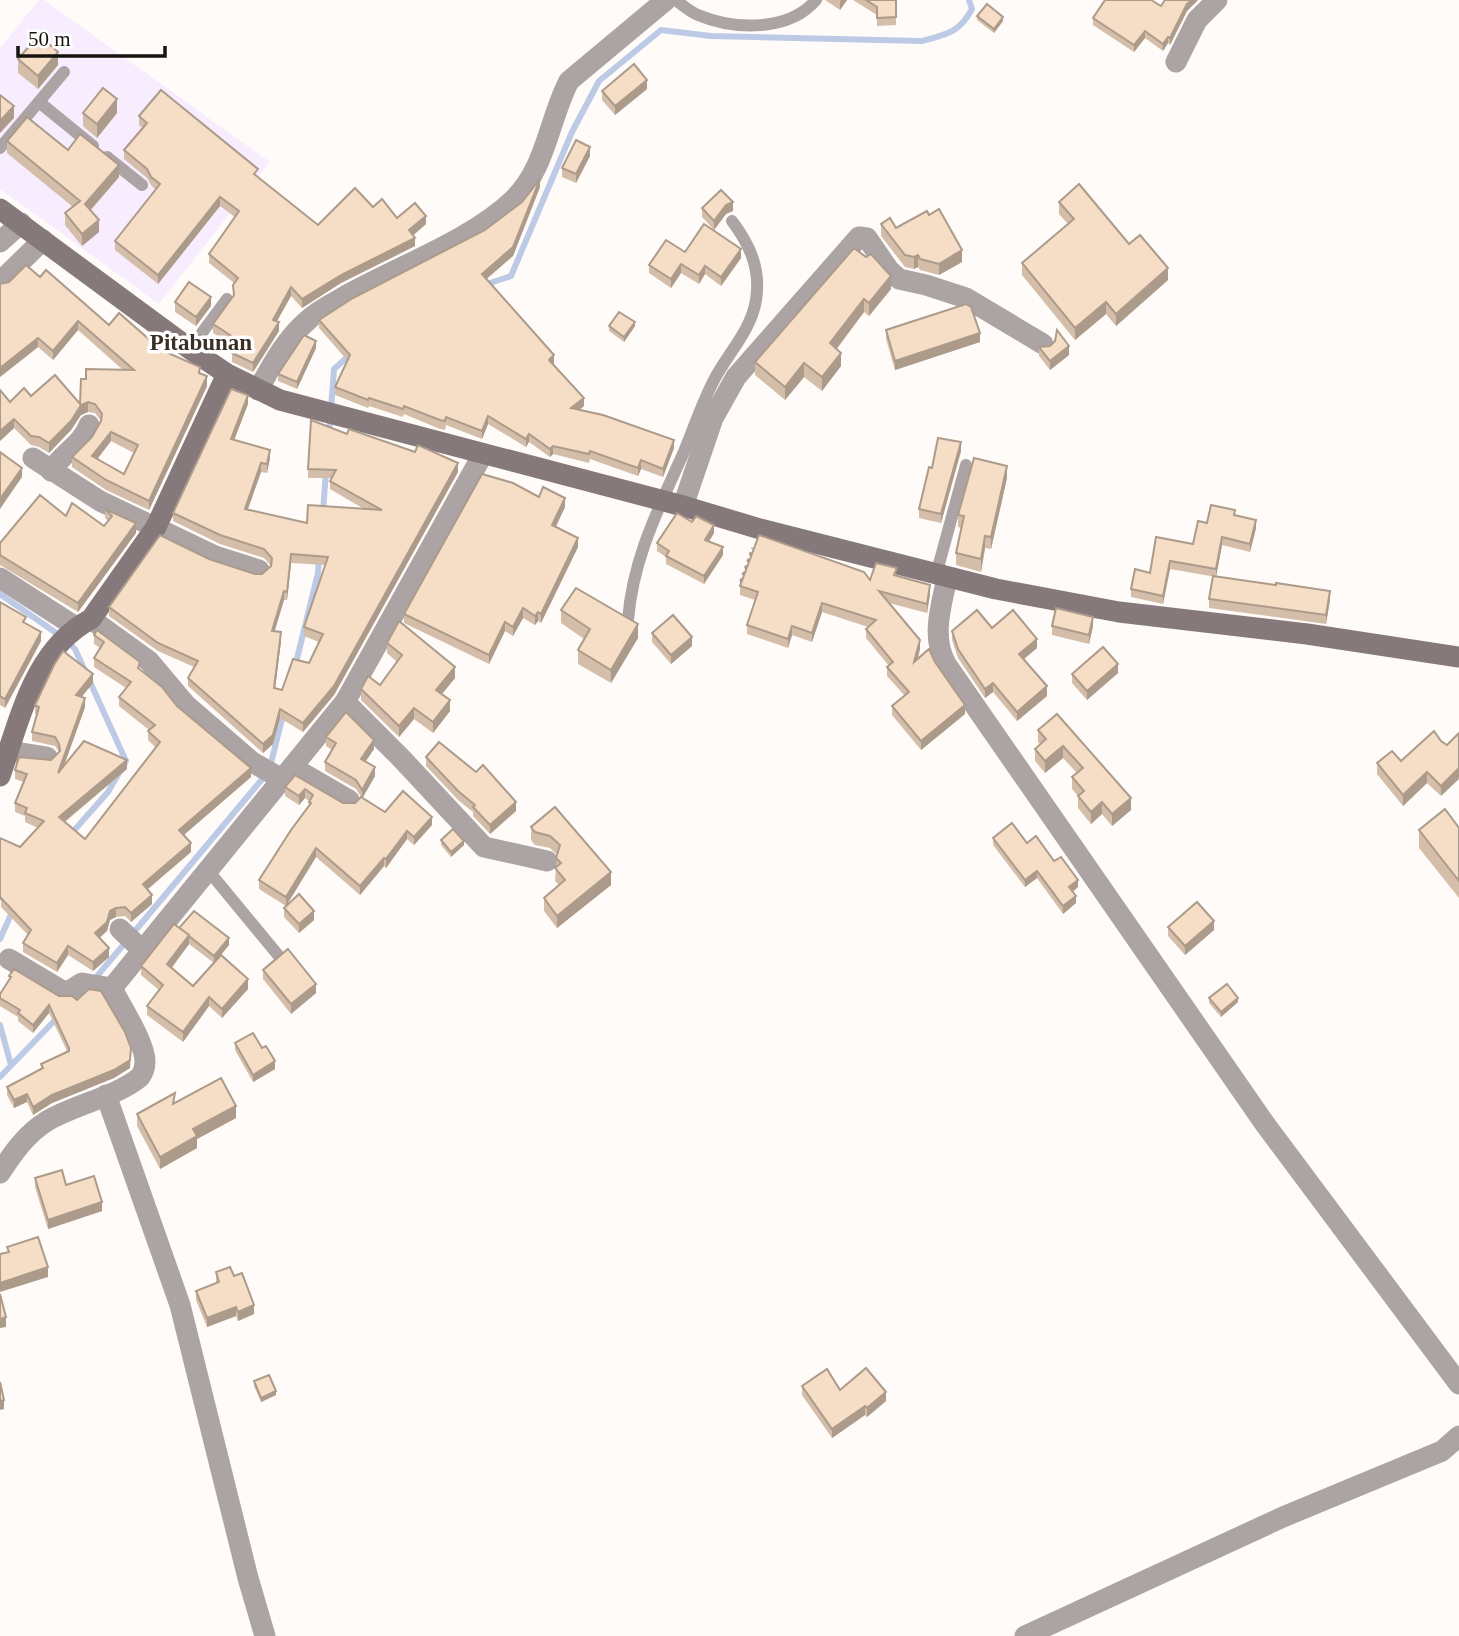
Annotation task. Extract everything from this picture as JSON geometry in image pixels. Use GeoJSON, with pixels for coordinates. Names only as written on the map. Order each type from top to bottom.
{"type":"FeatureCollection","features":[{"type":"Feature","properties":{"kind":"street"},"geometry":{"type":"LineString","coordinates":[[258,390],[275,359],[309,319],[385,274],[475,228],[513,201],[535,169],[569,81],[666,0]]}},
{"type":"Feature","properties":{"kind":"street"},"geometry":{"type":"LineString","coordinates":[[1176,62],[1192,27],[1217,0]]}},
{"type":"Feature","properties":{"kind":"street"},"geometry":{"type":"LineString","coordinates":[[0,209],[226,374],[280,400],[941,576],[1119,612],[1307,634],[1459,657]]}},
{"type":"Feature","properties":{"kind":"street"},"geometry":{"type":"LineString","coordinates":[[0,242],[21,223]]}},
{"type":"Feature","properties":{"kind":"street"},"geometry":{"type":"LineString","coordinates":[[673,504],[713,418],[736,377],[859,237],[867,238],[899,279],[966,298],[1043,344]]}},
{"type":"Feature","properties":{"kind":"street"},"geometry":{"type":"LineString","coordinates":[[0,282],[43,240]]}},
{"type":"Feature","properties":{"kind":"street"},"geometry":{"type":"LineString","coordinates":[[0,776],[37,673],[156,527],[226,374]]}},
{"type":"Feature","properties":{"kind":"street"},"geometry":{"type":"LineString","coordinates":[[51,471],[58,460],[85,434],[89,425]]}},
{"type":"Feature","properties":{"kind":"street"},"geometry":{"type":"LineString","coordinates":[[9,959],[66,993],[97,986],[131,940],[207,869],[282,773],[345,702],[483,454]]}},
{"type":"Feature","properties":{"kind":"street"},"geometry":{"type":"LineString","coordinates":[[33,458],[100,500],[215,556],[259,570]]}},
{"type":"Feature","properties":{"kind":"street"},"geometry":{"type":"LineString","coordinates":[[941,576],[937,640],[939,652],[946,664],[1265,1124],[1459,1384]]}},
{"type":"Feature","properties":{"kind":"street"},"geometry":{"type":"LineString","coordinates":[[0,578],[72,633],[149,661],[186,705],[252,762],[349,800]]}},
{"type":"Feature","properties":{"kind":"street"},"geometry":{"type":"LineString","coordinates":[[345,702],[484,847],[547,861]]}},
{"type":"Feature","properties":{"kind":"street"},"geometry":{"type":"LineString","coordinates":[[9,751],[47,757]]}},
{"type":"Feature","properties":{"kind":"street"},"geometry":{"type":"LineString","coordinates":[[0,1173],[21,1142],[46,1121],[106,1095],[141,1076],[146,1065],[144,1051],[97,986]]}},
{"type":"Feature","properties":{"kind":"street"},"geometry":{"type":"LineString","coordinates":[[106,1095],[180,1305],[265,1636]]}},
{"type":"Feature","properties":{"kind":"street"},"geometry":{"type":"LineString","coordinates":[[1025,1636],[1283,1517],[1442,1451],[1459,1436]]}},
{"type":"Feature","properties":{"kind":"lane"},"geometry":{"type":"LineString","coordinates":[[675,0],[705,18],[749,25],[780,22],[797,17],[817,0]]}},
{"type":"Feature","properties":{"kind":"lane"},"geometry":{"type":"LineString","coordinates":[[0,148],[64,72]]}},
{"type":"Feature","properties":{"kind":"lane"},"geometry":{"type":"LineString","coordinates":[[39,102],[142,185]]}},
{"type":"Feature","properties":{"kind":"lane"},"geometry":{"type":"LineString","coordinates":[[628,620],[630,590],[647,534],[673,504],[713,381],[746,329],[756,300],[756,267],[752,251],[732,221]]}},
{"type":"Feature","properties":{"kind":"lane"},"geometry":{"type":"LineString","coordinates":[[190,349],[228,299]]}},
{"type":"Feature","properties":{"kind":"lane"},"geometry":{"type":"LineString","coordinates":[[941,576],[966,465]]}},
{"type":"Feature","properties":{"kind":"lane"},"geometry":{"type":"LineString","coordinates":[[207,869],[278,955]]}},
{"type":"Feature","properties":{"kind":"path"},"geometry":{"type":"LineString","coordinates":[[741,582],[760,529]]}},
{"type":"Feature","properties":{"kind":"shaded area"},"geometry":{"type":"Polygon","coordinates":[[[39,0],[44,0],[270,162],[159,304],[0,189],[0,48],[39,0]]]}},
{"type":"Feature","properties":{"kind":"building"},"geometry":{"type":"Polygon","coordinates":[[[866,0],[896,0],[896,17],[877,18],[877,7],[866,0]]]}},
{"type":"Feature","properties":{"kind":"building"},"geometry":{"type":"Polygon","coordinates":[[[1105,0],[1151,0],[1161,6],[1165,0],[1192,0],[1187,4],[1170,38],[1163,44],[1145,31],[1134,45],[1093,18],[1105,0]]]}},
{"type":"Feature","properties":{"kind":"building"},"geometry":{"type":"Polygon","coordinates":[[[987,4],[1003,17],[994,29],[977,16],[987,4]]]}},
{"type":"Feature","properties":{"kind":"building"},"geometry":{"type":"Polygon","coordinates":[[[39,35],[58,52],[38,76],[18,59],[39,35]]]}},
{"type":"Feature","properties":{"kind":"building"},"geometry":{"type":"Polygon","coordinates":[[[634,64],[647,80],[615,106],[602,91],[634,64]]]}},
{"type":"Feature","properties":{"kind":"building"},"geometry":{"type":"Polygon","coordinates":[[[103,88],[117,99],[97,124],[83,113],[103,88]]]}},
{"type":"Feature","properties":{"kind":"building"},"geometry":{"type":"Polygon","coordinates":[[[161,90],[258,169],[254,174],[318,225],[355,188],[373,207],[382,199],[397,218],[415,203],[426,216],[409,230],[415,238],[341,275],[302,299],[291,287],[273,320],[279,322],[253,363],[232,353],[238,340],[213,324],[234,295],[233,285],[238,278],[209,254],[239,211],[220,197],[158,275],[115,241],[160,184],[124,150],[147,123],[139,116],[161,90]]]}},
{"type":"Feature","properties":{"kind":"building"},"geometry":{"type":"Polygon","coordinates":[[[0,95],[14,106],[0,121],[0,95]]]}},
{"type":"Feature","properties":{"kind":"building"},"geometry":{"type":"Polygon","coordinates":[[[27,117],[68,150],[80,134],[119,165],[85,204],[99,220],[82,234],[65,213],[80,201],[7,141],[27,117]]]}},
{"type":"Feature","properties":{"kind":"building"},"geometry":{"type":"Polygon","coordinates":[[[576,140],[590,147],[576,174],[562,168],[576,140]]]}},
{"type":"Feature","properties":{"kind":"building"},"geometry":{"type":"Polygon","coordinates":[[[540,179],[513,247],[482,274],[554,355],[549,360],[584,398],[571,408],[603,415],[674,440],[663,469],[641,460],[638,468],[590,451],[589,454],[553,446],[550,449],[529,434],[526,439],[488,416],[482,431],[446,417],[445,421],[440,420],[404,406],[403,409],[369,398],[368,400],[335,387],[350,355],[319,320],[353,298],[485,230],[522,202],[540,179]]]}},
{"type":"Feature","properties":{"kind":"building"},"geometry":{"type":"Polygon","coordinates":[[[1079,184],[1129,244],[1140,235],[1168,268],[1116,314],[1106,302],[1075,328],[1022,263],[1074,219],[1059,202],[1079,184]]]}},
{"type":"Feature","properties":{"kind":"building"},"geometry":{"type":"Polygon","coordinates":[[[721,190],[733,202],[726,205],[714,221],[702,208],[721,190]]]}},
{"type":"Feature","properties":{"kind":"building"},"geometry":{"type":"Polygon","coordinates":[[[939,209],[962,250],[939,264],[920,259],[918,255],[905,255],[881,224],[890,218],[896,228],[927,211],[929,215],[939,209]]]}},
{"type":"Feature","properties":{"kind":"building"},"geometry":{"type":"Polygon","coordinates":[[[704,224],[741,249],[721,277],[705,266],[699,275],[681,264],[671,279],[649,265],[666,240],[685,252],[704,224]]]}},
{"type":"Feature","properties":{"kind":"building"},"geometry":{"type":"Polygon","coordinates":[[[854,248],[866,257],[871,254],[891,276],[869,303],[864,299],[830,343],[841,353],[822,377],[804,363],[785,387],[755,362],[854,248]]]}},
{"type":"Feature","properties":{"kind":"building"},"geometry":{"type":"Polygon","coordinates":[[[26,265],[40,277],[46,270],[109,325],[119,313],[159,348],[162,346],[168,353],[200,367],[199,373],[207,376],[149,501],[106,480],[72,457],[92,437],[101,421],[102,414],[95,404],[88,402],[81,405],[71,421],[49,443],[31,436],[14,419],[0,431],[0,390],[10,402],[24,388],[31,396],[55,375],[80,404],[81,379],[86,379],[86,369],[134,370],[78,321],[53,351],[38,338],[0,368],[0,284],[9,282],[26,265]],[[111,432],[92,456],[124,474],[138,445],[111,432]]]}},
{"type":"Feature","properties":{"kind":"building"},"geometry":{"type":"Polygon","coordinates":[[[189,282],[211,297],[196,317],[175,302],[189,282]]]}},
{"type":"Feature","properties":{"kind":"building"},"geometry":{"type":"Polygon","coordinates":[[[966,304],[971,307],[980,333],[895,361],[886,330],[966,304]]]}},
{"type":"Feature","properties":{"kind":"building"},"geometry":{"type":"Polygon","coordinates":[[[619,312],[635,322],[624,337],[609,326],[619,312]]]}},
{"type":"Feature","properties":{"kind":"building"},"geometry":{"type":"Polygon","coordinates":[[[1057,330],[1069,346],[1050,361],[1039,347],[1050,346],[1055,341],[1057,330]]]}},
{"type":"Feature","properties":{"kind":"building"},"geometry":{"type":"Polygon","coordinates":[[[304,335],[316,341],[297,382],[278,374],[304,335]]]}},
{"type":"Feature","properties":{"kind":"building"},"geometry":{"type":"Polygon","coordinates":[[[231,389],[248,395],[231,439],[270,450],[267,464],[261,463],[245,509],[307,523],[308,505],[382,510],[330,481],[336,470],[308,469],[311,420],[347,434],[349,429],[415,452],[418,445],[458,463],[334,686],[303,723],[280,709],[273,735],[263,744],[188,678],[198,661],[158,643],[109,607],[160,535],[209,559],[255,574],[262,574],[271,566],[272,558],[264,549],[220,535],[173,513],[231,389]],[[291,554],[287,592],[284,591],[272,631],[281,632],[274,688],[282,690],[293,659],[309,663],[323,634],[304,627],[328,557],[291,554]]]}},
{"type":"Feature","properties":{"kind":"building"},"geometry":{"type":"Polygon","coordinates":[[[938,438],[961,442],[941,514],[919,509],[938,438]]]}},
{"type":"Feature","properties":{"kind":"building"},"geometry":{"type":"Polygon","coordinates":[[[0,452],[22,468],[0,499],[0,452]]]}},
{"type":"Feature","properties":{"kind":"building"},"geometry":{"type":"Polygon","coordinates":[[[974,458],[1007,466],[991,537],[985,536],[981,559],[956,553],[964,516],[958,515],[974,458]]]}},
{"type":"Feature","properties":{"kind":"building"},"geometry":{"type":"Polygon","coordinates":[[[482,474],[513,483],[539,497],[543,487],[565,498],[552,525],[578,538],[541,614],[538,612],[535,616],[523,608],[513,627],[505,622],[489,655],[404,614],[482,474]]]}},
{"type":"Feature","properties":{"kind":"building"},"geometry":{"type":"Polygon","coordinates":[[[40,495],[66,516],[72,503],[104,526],[112,516],[105,509],[136,523],[78,603],[0,555],[0,543],[40,495]]]}},
{"type":"Feature","properties":{"kind":"building"},"geometry":{"type":"Polygon","coordinates":[[[1211,505],[1235,510],[1234,515],[1256,520],[1250,544],[1222,537],[1216,569],[1170,561],[1163,596],[1131,589],[1135,569],[1150,573],[1156,537],[1193,544],[1198,521],[1207,523],[1211,505]]]}},
{"type":"Feature","properties":{"kind":"building"},"geometry":{"type":"Polygon","coordinates":[[[677,513],[692,522],[696,516],[714,525],[705,540],[723,547],[704,576],[666,556],[669,551],[657,543],[677,513]]]}},
{"type":"Feature","properties":{"kind":"building"},"geometry":{"type":"Polygon","coordinates":[[[759,535],[864,572],[870,580],[876,563],[897,568],[894,575],[930,585],[927,604],[879,591],[920,640],[914,662],[929,649],[965,705],[921,741],[892,706],[909,692],[887,667],[893,662],[866,629],[876,620],[822,603],[812,633],[792,626],[788,639],[747,625],[758,592],[740,586],[759,535]]]}},
{"type":"Feature","properties":{"kind":"building"},"geometry":{"type":"Polygon","coordinates":[[[1213,576],[1330,591],[1326,615],[1209,599],[1213,576]]]}},
{"type":"Feature","properties":{"kind":"building"},"geometry":{"type":"Polygon","coordinates":[[[576,588],[638,624],[611,670],[578,650],[590,629],[561,610],[576,588]]]}},
{"type":"Feature","properties":{"kind":"building"},"geometry":{"type":"Polygon","coordinates":[[[0,602],[26,617],[23,622],[41,632],[5,699],[0,696],[0,602]]]}},
{"type":"Feature","properties":{"kind":"building"},"geometry":{"type":"Polygon","coordinates":[[[1056,608],[1093,617],[1089,635],[1052,626],[1056,608]]]}},
{"type":"Feature","properties":{"kind":"building"},"geometry":{"type":"Polygon","coordinates":[[[977,610],[992,628],[1013,610],[1037,639],[1019,654],[1047,686],[1017,712],[993,683],[985,689],[958,649],[952,631],[977,610]]]}},
{"type":"Feature","properties":{"kind":"building"},"geometry":{"type":"Polygon","coordinates":[[[673,615],[692,637],[671,655],[652,633],[673,615]]]}},
{"type":"Feature","properties":{"kind":"building"},"geometry":{"type":"Polygon","coordinates":[[[399,621],[455,667],[436,690],[450,700],[433,722],[414,708],[399,726],[361,689],[368,676],[380,685],[402,655],[387,643],[399,621]]]}},
{"type":"Feature","properties":{"kind":"building"},"geometry":{"type":"Polygon","coordinates":[[[97,630],[140,662],[138,668],[162,687],[177,706],[251,768],[179,830],[191,843],[143,884],[152,895],[131,913],[125,907],[110,911],[107,922],[95,933],[109,948],[93,962],[68,946],[57,963],[23,943],[31,930],[0,899],[0,838],[20,847],[44,821],[25,813],[27,808],[15,803],[27,774],[15,770],[19,757],[51,760],[60,751],[55,737],[32,732],[39,707],[35,705],[63,651],[93,674],[76,695],[85,698],[58,773],[84,741],[127,760],[59,817],[85,839],[160,742],[148,731],[155,725],[119,697],[131,682],[94,658],[104,642],[94,635],[97,630]]]}},
{"type":"Feature","properties":{"kind":"building"},"geometry":{"type":"Polygon","coordinates":[[[1103,647],[1118,664],[1087,691],[1072,674],[1103,647]]]}},
{"type":"Feature","properties":{"kind":"building"},"geometry":{"type":"Polygon","coordinates":[[[346,712],[374,740],[361,759],[375,767],[362,790],[356,780],[325,762],[336,743],[326,737],[346,712]]]}},
{"type":"Feature","properties":{"kind":"building"},"geometry":{"type":"Polygon","coordinates":[[[1057,714],[1131,798],[1112,814],[1102,802],[1091,812],[1078,796],[1084,791],[1072,777],[1083,768],[1063,746],[1045,761],[1035,749],[1046,739],[1038,730],[1057,714]]]}},
{"type":"Feature","properties":{"kind":"building"},"geometry":{"type":"Polygon","coordinates":[[[1434,731],[1447,745],[1459,733],[1459,768],[1441,786],[1427,772],[1403,795],[1377,763],[1392,751],[1401,761],[1434,731]]]}},
{"type":"Feature","properties":{"kind":"building"},"geometry":{"type":"Polygon","coordinates":[[[439,742],[476,772],[483,765],[516,802],[490,825],[473,807],[475,805],[426,757],[439,742]]]}},
{"type":"Feature","properties":{"kind":"building"},"geometry":{"type":"Polygon","coordinates":[[[295,775],[343,803],[355,803],[361,797],[385,812],[403,791],[432,817],[414,837],[407,831],[386,859],[384,858],[360,886],[316,848],[286,897],[259,880],[311,803],[309,802],[313,795],[305,789],[299,796],[285,787],[295,775]]]}},
{"type":"Feature","properties":{"kind":"building"},"geometry":{"type":"Polygon","coordinates":[[[555,807],[611,872],[557,916],[544,898],[565,880],[555,868],[561,863],[556,858],[560,845],[550,836],[535,832],[531,827],[555,807]]]}},
{"type":"Feature","properties":{"kind":"building"},"geometry":{"type":"Polygon","coordinates":[[[1445,809],[1459,828],[1459,881],[1419,830],[1445,809]]]}},
{"type":"Feature","properties":{"kind":"building"},"geometry":{"type":"Polygon","coordinates":[[[1012,823],[1027,843],[1036,836],[1054,861],[1061,857],[1078,880],[1069,887],[1076,896],[1063,906],[1037,871],[1025,880],[993,838],[1012,823]]]}},
{"type":"Feature","properties":{"kind":"building"},"geometry":{"type":"Polygon","coordinates":[[[453,829],[464,841],[451,852],[441,840],[453,829]]]}},
{"type":"Feature","properties":{"kind":"building"},"geometry":{"type":"Polygon","coordinates":[[[299,894],[314,911],[299,924],[284,908],[299,894]]]}},
{"type":"Feature","properties":{"kind":"building"},"geometry":{"type":"Polygon","coordinates":[[[1197,902],[1214,921],[1185,946],[1168,927],[1197,902]]]}},
{"type":"Feature","properties":{"kind":"building"},"geometry":{"type":"Polygon","coordinates":[[[194,911],[229,938],[214,956],[179,928],[194,911]]]}},
{"type":"Feature","properties":{"kind":"building"},"geometry":{"type":"Polygon","coordinates":[[[174,924],[189,935],[167,964],[193,986],[221,955],[248,979],[222,1009],[209,997],[183,1032],[147,1006],[163,985],[141,966],[174,924]]]}},
{"type":"Feature","properties":{"kind":"building"},"geometry":{"type":"Polygon","coordinates":[[[288,949],[316,984],[291,1004],[263,970],[288,949]]]}},
{"type":"Feature","properties":{"kind":"building"},"geometry":{"type":"Polygon","coordinates":[[[14,969],[59,996],[72,996],[77,1000],[89,989],[101,991],[125,1032],[131,1048],[130,1060],[114,1070],[52,1095],[33,1107],[27,1094],[14,1100],[7,1087],[43,1068],[41,1064],[69,1051],[69,1048],[49,1005],[33,1025],[18,1013],[20,1010],[0,998],[14,969]]]}},
{"type":"Feature","properties":{"kind":"building"},"geometry":{"type":"Polygon","coordinates":[[[1227,984],[1238,998],[1221,1012],[1209,998],[1227,984]]]}},
{"type":"Feature","properties":{"kind":"building"},"geometry":{"type":"Polygon","coordinates":[[[253,1033],[262,1048],[266,1046],[275,1061],[253,1075],[235,1043],[253,1033]]]}},
{"type":"Feature","properties":{"kind":"building"},"geometry":{"type":"Polygon","coordinates":[[[221,1078],[236,1106],[193,1129],[197,1136],[160,1157],[137,1114],[175,1093],[173,1104],[221,1078]]]}},
{"type":"Feature","properties":{"kind":"building"},"geometry":{"type":"Polygon","coordinates":[[[62,1170],[66,1185],[94,1176],[102,1202],[48,1220],[35,1178],[62,1170]]]}},
{"type":"Feature","properties":{"kind":"building"},"geometry":{"type":"Polygon","coordinates":[[[38,1237],[48,1267],[0,1283],[0,1254],[9,1252],[7,1247],[38,1237]]]}},
{"type":"Feature","properties":{"kind":"building"},"geometry":{"type":"Polygon","coordinates":[[[230,1267],[234,1276],[242,1273],[254,1305],[238,1312],[236,1307],[207,1318],[196,1291],[219,1282],[216,1272],[230,1267]]]}},
{"type":"Feature","properties":{"kind":"building"},"geometry":{"type":"Polygon","coordinates":[[[0,1294],[6,1317],[0,1319],[0,1294]]]}},
{"type":"Feature","properties":{"kind":"building"},"geometry":{"type":"Polygon","coordinates":[[[866,1368],[886,1392],[867,1408],[865,1406],[832,1429],[802,1386],[827,1369],[840,1390],[866,1368]]]}},
{"type":"Feature","properties":{"kind":"building"},"geometry":{"type":"Polygon","coordinates":[[[269,1375],[276,1391],[261,1398],[254,1381],[269,1375]]]}},
{"type":"Feature","properties":{"kind":"building"},"geometry":{"type":"Polygon","coordinates":[[[0,1382],[4,1400],[0,1401],[0,1382]]]}},
{"type":"Feature","properties":{"kind":"waterway"},"geometry":{"type":"LineString","coordinates":[[484,285],[511,276],[572,132],[599,81],[661,30],[711,36],[922,41],[957,28],[972,9],[969,0]]}},
{"type":"Feature","properties":{"kind":"waterway"},"geometry":{"type":"LineString","coordinates":[[329,435],[334,369],[352,353]]}},
{"type":"Feature","properties":{"kind":"waterway"},"geometry":{"type":"LineString","coordinates":[[323,512],[326,471]]}},
{"type":"Feature","properties":{"kind":"waterway"},"geometry":{"type":"LineString","coordinates":[[295,667],[318,573],[319,558]]}},
{"type":"Feature","properties":{"kind":"waterway"},"geometry":{"type":"LineString","coordinates":[[0,594],[65,639],[75,649],[126,761],[108,792],[70,835]]}},
{"type":"Feature","properties":{"kind":"waterway"},"geometry":{"type":"LineString","coordinates":[[93,981],[269,771],[284,711]]}},
{"type":"Feature","properties":{"kind":"waterway"},"geometry":{"type":"LineString","coordinates":[[0,939],[13,910]]}},
{"type":"Feature","properties":{"kind":"waterway"},"geometry":{"type":"LineString","coordinates":[[0,1077],[59,1016]]}},
{"type":"Feature","properties":{"kind":"waterway"},"geometry":{"type":"LineString","coordinates":[[0,1025],[11,1065]]}},
{"type":"Feature","properties":{"kind":"district","name":"Pitabunan"},"geometry":{"type":"Point","coordinates":[201,342]}}]}
